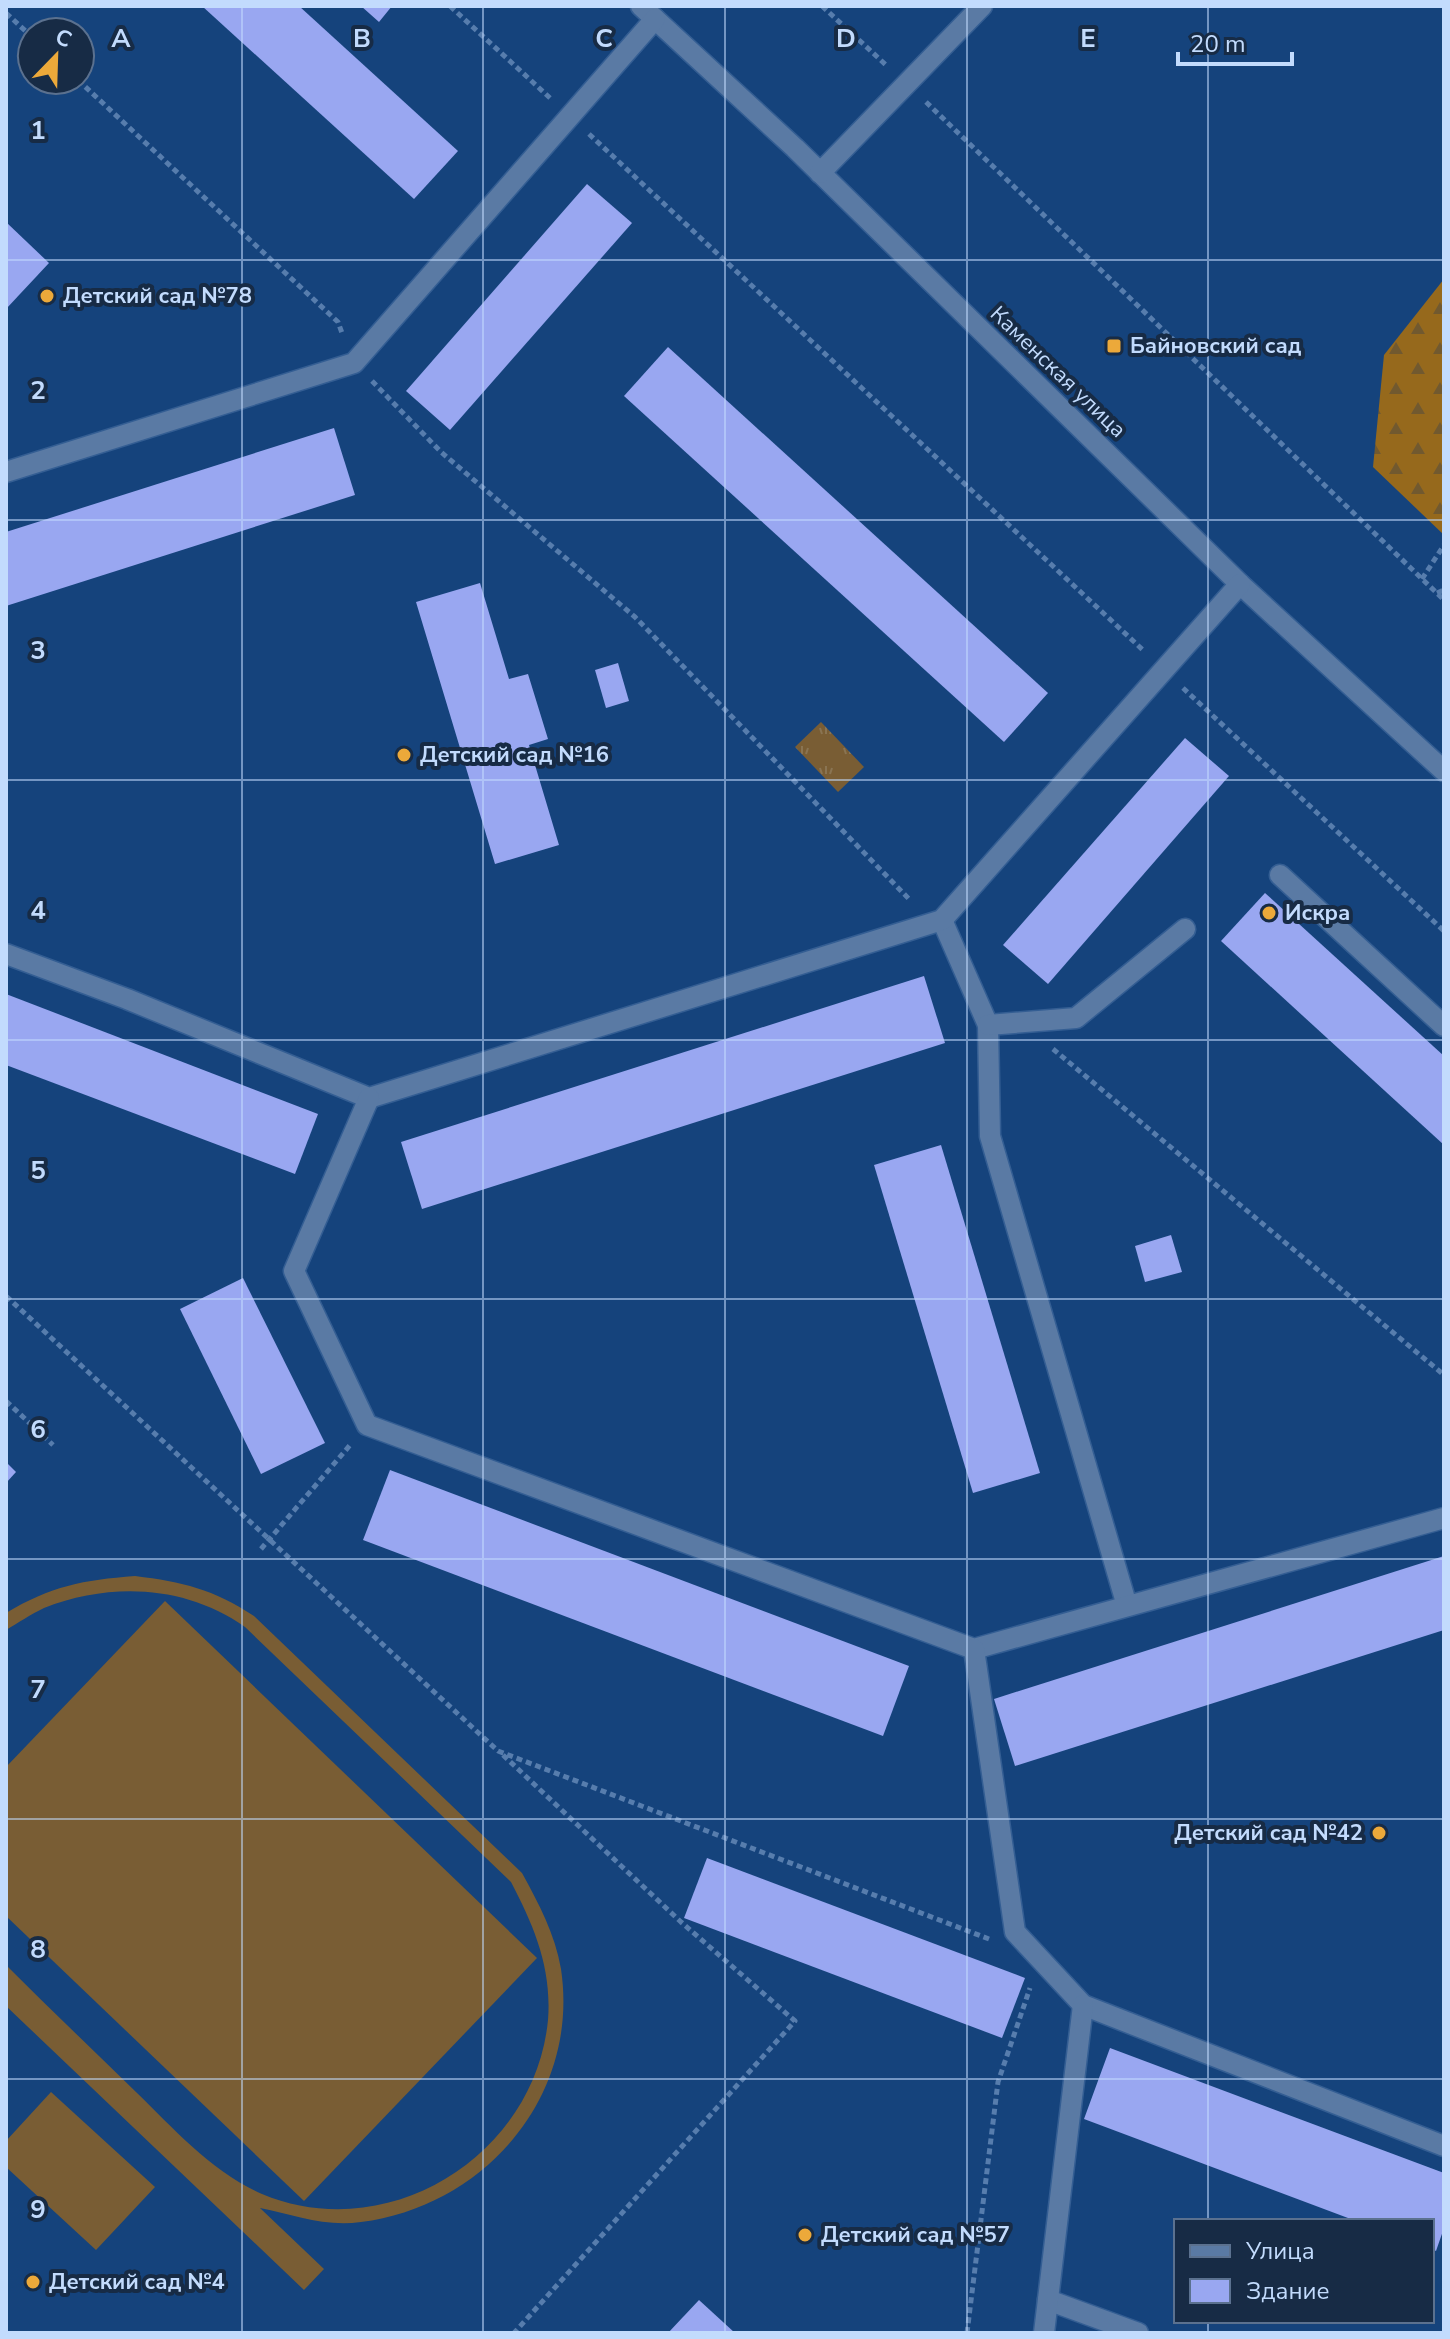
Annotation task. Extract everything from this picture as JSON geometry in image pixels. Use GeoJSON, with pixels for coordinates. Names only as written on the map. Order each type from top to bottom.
{"type":"FeatureCollection","features":[{"type":"Feature","properties":{"kind":"street"},"geometry":{"type":"LineString","coordinates":[[820,173],[982,6]]}},
{"type":"Feature","properties":{"kind":"street"},"geometry":{"type":"LineString","coordinates":[[6,472],[354,363],[570,116],[648,13]]}},
{"type":"Feature","properties":{"kind":"street","name":"Каменская улица"},"geometry":{"type":"LineString","coordinates":[[648,13],[820,173],[1240,584],[1444,771]]}},
{"type":"Feature","properties":{"kind":"street"},"geometry":{"type":"LineString","coordinates":[[6,954],[127,999],[369,1098],[942,920],[1240,584]]}},
{"type":"Feature","properties":{"kind":"street"},"geometry":{"type":"LineString","coordinates":[[1280,875],[1444,1026]]}},
{"type":"Feature","properties":{"kind":"street"},"geometry":{"type":"LineString","coordinates":[[942,920],[988,1025],[990,1136],[1127,1606]]}},
{"type":"Feature","properties":{"kind":"street"},"geometry":{"type":"LineString","coordinates":[[988,1025],[1076,1018],[1185,929]]}},
{"type":"Feature","properties":{"kind":"street"},"geometry":{"type":"LineString","coordinates":[[369,1098],[294,1271],[367,1425],[974,1649],[1444,1518]]}},
{"type":"Feature","properties":{"kind":"street"},"geometry":{"type":"LineString","coordinates":[[974,1649],[1015,1932],[1083,2005],[1444,2146]]}},
{"type":"Feature","properties":{"kind":"street"},"geometry":{"type":"LineString","coordinates":[[1044,2333],[1083,2005]]}},
{"type":"Feature","properties":{"kind":"street"},"geometry":{"type":"LineString","coordinates":[[1048,2300],[1138,2333]]}},
{"type":"Feature","properties":{"kind":"path"},"geometry":{"type":"LineString","coordinates":[[450,6],[1444,931]]}},
{"type":"Feature","properties":{"kind":"path"},"geometry":{"type":"LineString","coordinates":[[822,6],[1444,600]]}},
{"type":"Feature","properties":{"kind":"path"},"geometry":{"type":"LineString","coordinates":[[95,96],[338,322],[354,363],[441,452],[635,617],[903,895],[942,920]]}},
{"type":"Feature","properties":{"kind":"path"},"geometry":{"type":"LineString","coordinates":[[1422,579],[1444,545]]}},
{"type":"Feature","properties":{"kind":"path"},"geometry":{"type":"LineString","coordinates":[[1437,593],[1444,590]]}},
{"type":"Feature","properties":{"kind":"path"},"geometry":{"type":"LineString","coordinates":[[1027,1022],[1041,1038],[1444,1375]]}},
{"type":"Feature","properties":{"kind":"path"},"geometry":{"type":"LineString","coordinates":[[6,1296],[681,1922],[795,2021],[514,2333]]}},
{"type":"Feature","properties":{"kind":"path"},"geometry":{"type":"LineString","coordinates":[[6,1401],[53,1445]]}},
{"type":"Feature","properties":{"kind":"path"},"geometry":{"type":"LineString","coordinates":[[261,1549],[367,1425]]}},
{"type":"Feature","properties":{"kind":"path"},"geometry":{"type":"LineString","coordinates":[[498,1751],[1040,1958],[998,2082],[967,2333]]}},
{"type":"Feature","properties":{"kind":"green space"},"geometry":{"type":"Polygon","coordinates":[[[1444,279],[1444,535],[1373,467],[1384,355],[1444,279]]]}},
{"type":"Feature","properties":{"kind":"green space"},"geometry":{"type":"Polygon","coordinates":[[[821,722],[864,767],[838,792],[795,747],[821,722]]]}},
{"type":"Feature","properties":{"kind":"green space"},"geometry":{"type":"Polygon","coordinates":[[[135,1576],[197,1588],[225,1599],[254,1616],[522,1873],[546,1920],[558,1956],[563,2016],[555,2060],[539,2101],[515,2137],[484,2168],[447,2194],[406,2212],[361,2222],[322,2222],[260,2208],[324,2269],[304,2290],[6,2006],[6,1965],[180,2135],[227,2174],[262,2194],[310,2207],[358,2208],[405,2198],[448,2178],[485,2148],[516,2112],[537,2068],[548,2020],[547,1983],[540,1948],[511,1882],[245,1627],[222,1613],[173,1596],[147,1592],[95,1594],[44,1608],[6,1630],[6,1613],[38,1596],[83,1582],[135,1576]]]}},
{"type":"Feature","properties":{"kind":"green space"},"geometry":{"type":"Polygon","coordinates":[[[165,1601],[537,1958],[304,2201],[6,1916],[6,1767],[165,1601]]]}},
{"type":"Feature","properties":{"kind":"green space"},"geometry":{"type":"Polygon","coordinates":[[[51,2092],[155,2187],[96,2250],[6,2167],[6,2141],[51,2092]]]}},
{"type":"Feature","properties":{"kind":"building"},"geometry":{"type":"Polygon","coordinates":[[[202,6],[299,6],[458,151],[414,199],[202,6]]]}},
{"type":"Feature","properties":{"kind":"building"},"geometry":{"type":"Polygon","coordinates":[[[361,6],[392,6],[379,22],[361,6]]]}},
{"type":"Feature","properties":{"kind":"building"},"geometry":{"type":"Polygon","coordinates":[[[587,184],[632,223],[450,430],[406,391],[587,184]]]}},
{"type":"Feature","properties":{"kind":"building"},"geometry":{"type":"Polygon","coordinates":[[[6,222],[49,263],[6,309],[6,222]]]}},
{"type":"Feature","properties":{"kind":"building"},"geometry":{"type":"Polygon","coordinates":[[[668,347],[1048,693],[1004,742],[624,396],[668,347]]]}},
{"type":"Feature","properties":{"kind":"building"},"geometry":{"type":"Polygon","coordinates":[[[334,428],[355,495],[6,606],[6,532],[334,428]]]}},
{"type":"Feature","properties":{"kind":"building"},"geometry":{"type":"Polygon","coordinates":[[[480,583],[509,679],[528,674],[548,739],[529,745],[559,845],[495,864],[416,602],[480,583]]]}},
{"type":"Feature","properties":{"kind":"building"},"geometry":{"type":"Polygon","coordinates":[[[618,663],[629,701],[606,708],[595,670],[618,663]]]}},
{"type":"Feature","properties":{"kind":"building"},"geometry":{"type":"Polygon","coordinates":[[[1185,738],[1229,776],[1048,984],[1003,945],[1185,738]]]}},
{"type":"Feature","properties":{"kind":"building"},"geometry":{"type":"Polygon","coordinates":[[[1265,893],[1444,1056],[1444,1145],[1221,941],[1265,893]]]}},
{"type":"Feature","properties":{"kind":"building"},"geometry":{"type":"Polygon","coordinates":[[[924,976],[945,1043],[422,1209],[401,1142],[924,976]]]}},
{"type":"Feature","properties":{"kind":"building"},"geometry":{"type":"Polygon","coordinates":[[[6,994],[318,1114],[295,1174],[6,1065],[6,994]]]}},
{"type":"Feature","properties":{"kind":"building"},"geometry":{"type":"Polygon","coordinates":[[[941,1145],[1040,1473],[973,1493],[874,1165],[941,1145]]]}},
{"type":"Feature","properties":{"kind":"building"},"geometry":{"type":"Polygon","coordinates":[[[1171,1235],[1182,1272],[1145,1282],[1135,1246],[1171,1235]]]}},
{"type":"Feature","properties":{"kind":"building"},"geometry":{"type":"Polygon","coordinates":[[[243,1278],[325,1443],[261,1474],[180,1309],[243,1278]]]}},
{"type":"Feature","properties":{"kind":"building"},"geometry":{"type":"Polygon","coordinates":[[[6,1462],[16,1472],[6,1483],[6,1462]]]}},
{"type":"Feature","properties":{"kind":"building"},"geometry":{"type":"Polygon","coordinates":[[[390,1470],[909,1666],[883,1736],[363,1540],[390,1470]]]}},
{"type":"Feature","properties":{"kind":"building"},"geometry":{"type":"Polygon","coordinates":[[[1444,1556],[1444,1630],[1015,1766],[994,1699],[1444,1556]]]}},
{"type":"Feature","properties":{"kind":"building"},"geometry":{"type":"Polygon","coordinates":[[[707,1858],[1025,1978],[1002,2038],[684,1918],[707,1858]]]}},
{"type":"Feature","properties":{"kind":"building"},"geometry":{"type":"Polygon","coordinates":[[[1110,2048],[1444,2173],[1444,2228],[1436,2251],[1434,2219],[1351,2219],[1084,2119],[1110,2048]]]}},
{"type":"Feature","properties":{"kind":"building"},"geometry":{"type":"Polygon","coordinates":[[[699,2300],[735,2333],[668,2333],[699,2300]]]}},
{"type":"Feature","properties":{"kind":"place","name":"Детский сад №78"},"geometry":{"type":"Point","coordinates":[47,296]}},
{"type":"Feature","properties":{"kind":"place","name":"Байновский сад"},"geometry":{"type":"Point","coordinates":[1114,346]}},
{"type":"Feature","properties":{"kind":"place","name":"Детский сад №16"},"geometry":{"type":"Point","coordinates":[404,755]}},
{"type":"Feature","properties":{"kind":"place","name":"Искра"},"geometry":{"type":"Point","coordinates":[1269,913]}},
{"type":"Feature","properties":{"kind":"place","name":"Детский сад №42"},"geometry":{"type":"Point","coordinates":[1379,1833]}},
{"type":"Feature","properties":{"kind":"place","name":"Детский сад №57"},"geometry":{"type":"Point","coordinates":[805,2235]}},
{"type":"Feature","properties":{"kind":"place","name":"Детский сад №4"},"geometry":{"type":"Point","coordinates":[33,2282]}}]}
